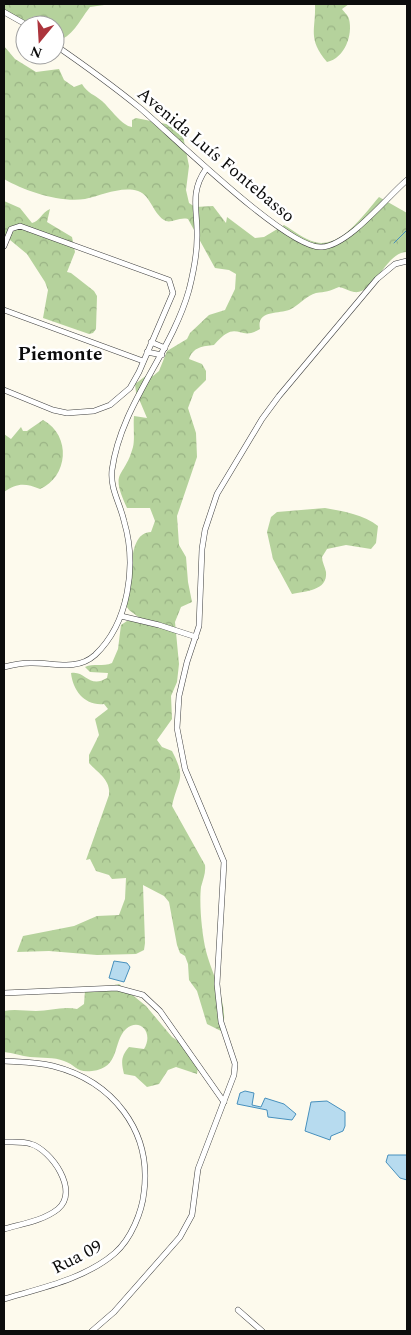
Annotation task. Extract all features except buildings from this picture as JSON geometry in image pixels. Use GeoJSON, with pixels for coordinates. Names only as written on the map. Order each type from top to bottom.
{"type":"FeatureCollection","features":[{"type":"Feature","properties":{"kind":"street"},"geometry":{"type":"LineString","coordinates":[[4,12],[15,18]]}},
{"type":"Feature","properties":{"kind":"street","name":"Avenida Luís Fontebasso"},"geometry":{"type":"LineString","coordinates":[[65,52],[139,108],[206,169],[294,238],[309,246],[320,248],[339,241],[407,180]]}},
{"type":"Feature","properties":{"kind":"street"},"geometry":{"type":"LineString","coordinates":[[4,668],[30,663],[69,666],[84,663],[95,655],[121,616],[129,575],[129,539],[113,492],[112,471],[125,421],[162,355],[189,290],[197,238],[196,187],[206,169]]}},
{"type":"Feature","properties":{"kind":"street"},"geometry":{"type":"LineString","coordinates":[[4,246],[11,230],[20,226],[169,280],[173,288],[172,301],[130,388],[122,397],[110,405],[94,411],[67,413],[53,410],[4,390]]}},
{"type":"Feature","properties":{"kind":"street"},"geometry":{"type":"LineString","coordinates":[[92,1331],[114,1312],[180,1237],[187,1225],[195,1204],[198,1169],[234,1074],[235,1064],[221,1022],[217,984],[225,870],[185,769],[177,728],[179,696],[200,626],[202,549],[205,530],[217,494],[279,396],[377,280],[395,264],[407,261]]}},
{"type":"Feature","properties":{"kind":"street"},"geometry":{"type":"LineString","coordinates":[[4,310],[143,361]]}},
{"type":"Feature","properties":{"kind":"street"},"geometry":{"type":"LineString","coordinates":[[152,342],[165,348]]}},
{"type":"Feature","properties":{"kind":"street"},"geometry":{"type":"LineString","coordinates":[[147,352],[162,355]]}},
{"type":"Feature","properties":{"kind":"street"},"geometry":{"type":"LineString","coordinates":[[121,616],[159,624],[196,637]]}},
{"type":"Feature","properties":{"kind":"street"},"geometry":{"type":"LineString","coordinates":[[4,992],[117,988],[143,995],[160,1012],[224,1102]]}},
{"type":"Feature","properties":{"kind":"street","name":"Rua 09"},"geometry":{"type":"LineString","coordinates":[[4,1061],[52,1066],[78,1074],[93,1084],[115,1101],[132,1123],[143,1150],[146,1164],[140,1208],[127,1239],[117,1251],[104,1262],[55,1284],[4,1299]]}},
{"type":"Feature","properties":{"kind":"street"},"geometry":{"type":"LineString","coordinates":[[4,1142],[25,1143],[40,1149],[54,1163],[64,1180],[66,1190],[64,1201],[59,1208],[46,1216],[4,1229]]}},
{"type":"Feature","properties":{"kind":"street"},"geometry":{"type":"LineString","coordinates":[[238,1310],[262,1331]]}},
{"type":"Feature","properties":{"kind":"green space"},"geometry":{"type":"Polygon","coordinates":[[[4,4],[111,4],[90,7],[79,23],[65,37],[65,15],[15,15],[15,20],[4,14],[4,4]]]}},
{"type":"Feature","properties":{"kind":"green space"},"geometry":{"type":"Polygon","coordinates":[[[315,4],[349,4],[342,9],[350,25],[349,39],[339,56],[327,62],[315,40],[315,4]]]}},
{"type":"Feature","properties":{"kind":"green space"},"geometry":{"type":"Polygon","coordinates":[[[4,46],[15,59],[15,65],[25,65],[36,72],[59,69],[64,80],[74,87],[82,84],[86,90],[102,101],[128,126],[132,127],[132,120],[136,118],[171,125],[157,107],[180,121],[189,166],[186,190],[189,203],[195,207],[213,206],[226,223],[227,217],[255,238],[264,237],[284,225],[303,237],[315,242],[325,243],[343,235],[359,221],[379,197],[407,213],[407,252],[399,254],[392,259],[368,287],[354,292],[339,287],[313,294],[289,310],[265,316],[261,319],[260,329],[253,333],[233,331],[228,333],[214,345],[202,347],[193,352],[189,359],[202,364],[206,371],[206,380],[194,392],[188,408],[196,433],[197,457],[177,516],[179,545],[186,557],[192,602],[181,607],[175,622],[179,664],[177,682],[171,696],[172,719],[157,740],[162,747],[172,751],[177,761],[180,779],[172,806],[205,865],[200,894],[201,919],[206,951],[220,991],[224,1013],[224,1023],[221,1031],[207,1024],[197,991],[189,980],[188,964],[177,945],[169,902],[164,896],[143,885],[144,950],[136,954],[97,955],[49,951],[17,952],[23,936],[74,926],[97,916],[119,915],[125,899],[126,878],[112,879],[109,875],[96,871],[90,859],[86,860],[109,795],[106,781],[89,763],[89,755],[99,735],[95,719],[108,709],[104,704],[91,703],[81,696],[74,686],[71,673],[80,674],[96,681],[107,678],[108,673],[90,672],[85,667],[112,663],[118,649],[121,625],[127,621],[141,619],[129,610],[122,600],[129,582],[137,541],[143,534],[151,532],[155,521],[150,508],[127,508],[119,487],[120,475],[133,447],[134,416],[147,418],[136,392],[135,384],[147,375],[153,376],[159,371],[167,351],[187,339],[190,333],[209,315],[225,310],[235,289],[236,274],[229,270],[215,268],[188,219],[166,221],[158,214],[146,197],[138,191],[124,190],[75,200],[54,198],[32,192],[4,179],[4,46]]]}},
{"type":"Feature","properties":{"kind":"green space"},"geometry":{"type":"Polygon","coordinates":[[[4,201],[20,208],[32,223],[50,209],[47,222],[72,237],[75,252],[67,272],[94,291],[97,296],[96,329],[93,333],[89,334],[43,318],[48,290],[27,254],[4,235],[4,201]]]}},
{"type":"Feature","properties":{"kind":"green space"},"geometry":{"type":"Polygon","coordinates":[[[43,420],[59,436],[63,456],[61,466],[49,483],[40,489],[21,485],[4,492],[4,434],[11,439],[21,427],[23,431],[27,431],[43,420]]]}},
{"type":"Feature","properties":{"kind":"green space"},"geometry":{"type":"Polygon","coordinates":[[[325,508],[353,514],[373,522],[378,526],[376,543],[371,549],[346,545],[327,549],[322,557],[326,578],[320,587],[292,594],[273,559],[267,532],[271,517],[277,512],[325,508]]]}},
{"type":"Feature","properties":{"kind":"green space"},"geometry":{"type":"Polygon","coordinates":[[[119,984],[146,1006],[172,1037],[178,1041],[198,1067],[197,1074],[176,1067],[168,1070],[159,1084],[147,1087],[135,1076],[124,1074],[122,1059],[126,1050],[129,1047],[144,1049],[147,1043],[144,1028],[136,1025],[126,1029],[122,1034],[115,1054],[108,1065],[92,1071],[79,1070],[68,1063],[56,1059],[4,1052],[4,1011],[77,1009],[84,1004],[85,991],[119,984]]]}},
{"type":"Feature","properties":{"kind":"water"},"geometry":{"type":"Polygon","coordinates":[[[114,961],[127,963],[130,967],[124,982],[109,978],[114,961]]]}},
{"type":"Feature","properties":{"kind":"water"},"geometry":{"type":"Polygon","coordinates":[[[245,1091],[254,1093],[252,1105],[261,1107],[265,1098],[284,1104],[296,1114],[292,1120],[268,1117],[267,1110],[237,1104],[240,1093],[245,1091]]]}},
{"type":"Feature","properties":{"kind":"water"},"geometry":{"type":"Polygon","coordinates":[[[327,1101],[345,1112],[343,1131],[331,1136],[330,1140],[305,1131],[311,1102],[327,1101]]]}},
{"type":"Feature","properties":{"kind":"water"},"geometry":{"type":"Polygon","coordinates":[[[388,1155],[407,1155],[407,1180],[400,1178],[386,1162],[388,1155]]]}},
{"type":"Feature","properties":{"kind":"waterway"},"geometry":{"type":"LineString","coordinates":[[394,243],[407,230]]}},
{"type":"Feature","properties":{"kind":"district","name":"Piemonte"},"geometry":{"type":"Point","coordinates":[60,354]}}]}
